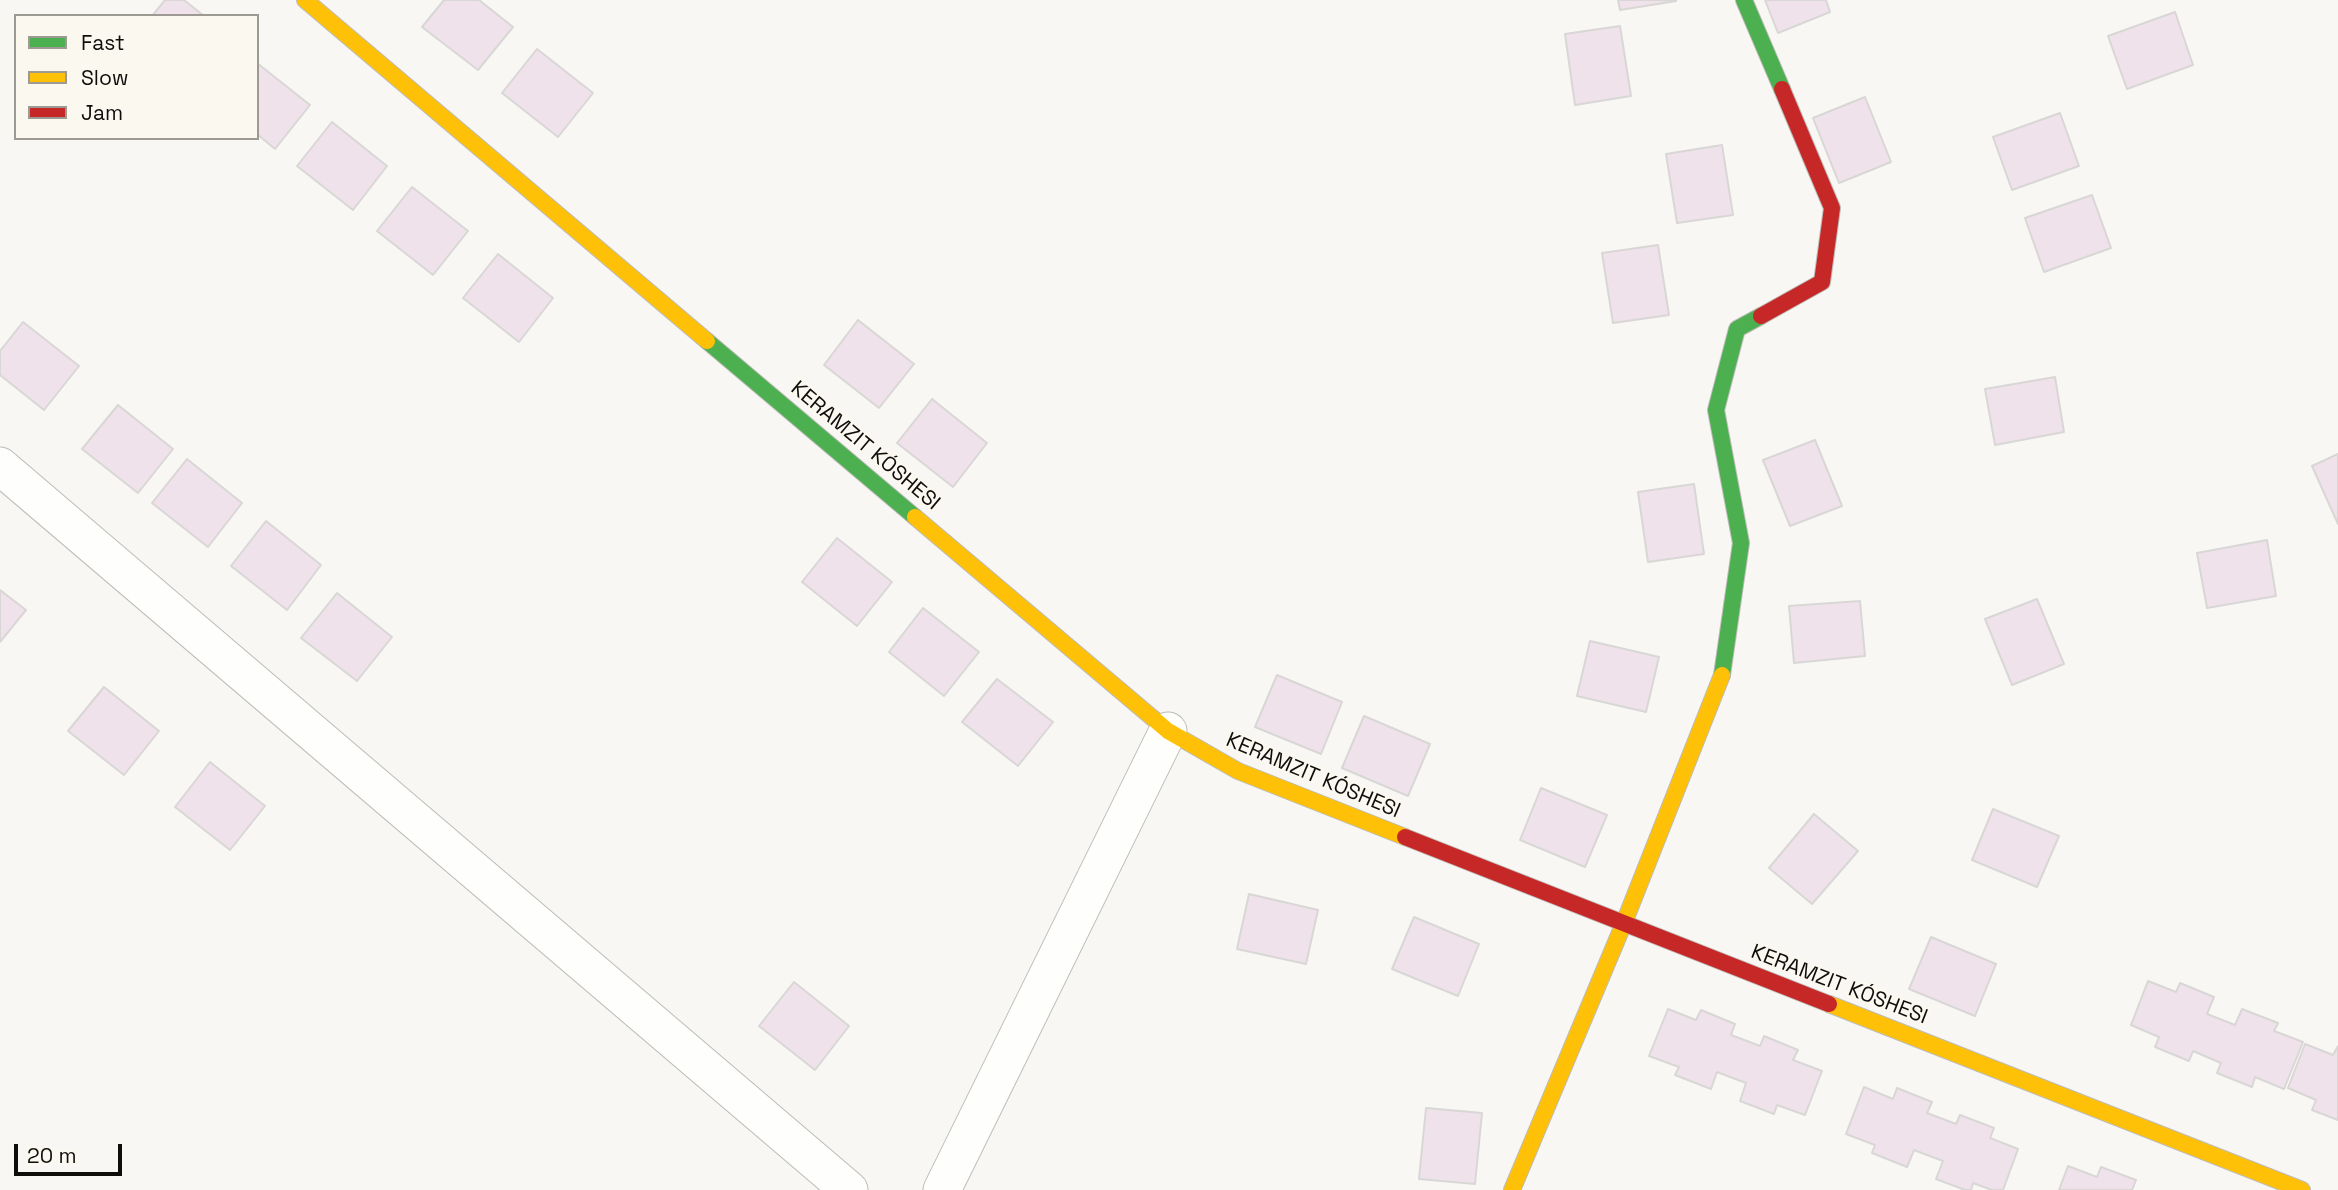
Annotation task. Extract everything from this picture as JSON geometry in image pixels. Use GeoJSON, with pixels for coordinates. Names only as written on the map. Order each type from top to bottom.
{"type":"FeatureCollection","features":[{"type":"Feature","properties":{"kind":"street","name":"KERAMZIT KÓSHESI"},"geometry":{"type":"LineString","coordinates":[[305,0],[1168,731],[1238,771],[2302,1190]]}},
{"type":"Feature","properties":{"kind":"street"},"geometry":{"type":"LineString","coordinates":[[1512,1190],[1624,923],[1724,671],[1741,542],[1716,410],[1737,329],[1822,282],[1832,208],[1744,0]]}},
{"type":"Feature","properties":{"kind":"street"},"geometry":{"type":"LineString","coordinates":[[0,466],[849,1190]]}},
{"type":"Feature","properties":{"kind":"street"},"geometry":{"type":"LineString","coordinates":[[942,1190],[1168,731]]}},
{"type":"Feature","properties":{"kind":"building"},"geometry":{"type":"Polygon","coordinates":[[[165,0],[184,0],[202,14],[154,14],[165,0]]]}},
{"type":"Feature","properties":{"kind":"building"},"geometry":{"type":"Polygon","coordinates":[[[444,0],[479,0],[513,27],[478,70],[422,27],[444,0]]]}},
{"type":"Feature","properties":{"kind":"building"},"geometry":{"type":"Polygon","coordinates":[[[1618,0],[1676,0],[1676,1],[1620,10],[1618,0]]]}},
{"type":"Feature","properties":{"kind":"building"},"geometry":{"type":"Polygon","coordinates":[[[1765,0],[1826,0],[1830,12],[1778,33],[1765,0]]]}},
{"type":"Feature","properties":{"kind":"building"},"geometry":{"type":"Polygon","coordinates":[[[2175,12],[2193,65],[2127,89],[2108,36],[2175,12]]]}},
{"type":"Feature","properties":{"kind":"building"},"geometry":{"type":"Polygon","coordinates":[[[1620,26],[1631,96],[1575,105],[1565,34],[1620,26]]]}},
{"type":"Feature","properties":{"kind":"building"},"geometry":{"type":"Polygon","coordinates":[[[537,49],[593,93],[558,137],[502,93],[537,49]]]}},
{"type":"Feature","properties":{"kind":"building"},"geometry":{"type":"Polygon","coordinates":[[[259,65],[310,105],[275,149],[259,136],[259,65]]]}},
{"type":"Feature","properties":{"kind":"building"},"geometry":{"type":"Polygon","coordinates":[[[1865,97],[1891,162],[1839,183],[1813,118],[1865,97]]]}},
{"type":"Feature","properties":{"kind":"building"},"geometry":{"type":"Polygon","coordinates":[[[2060,113],[2079,166],[2012,190],[1993,137],[2060,113]]]}},
{"type":"Feature","properties":{"kind":"building"},"geometry":{"type":"Polygon","coordinates":[[[332,122],[387,166],[353,210],[297,166],[332,122]]]}},
{"type":"Feature","properties":{"kind":"building"},"geometry":{"type":"Polygon","coordinates":[[[1722,145],[1733,215],[1677,223],[1666,154],[1722,145]]]}},
{"type":"Feature","properties":{"kind":"building"},"geometry":{"type":"Polygon","coordinates":[[[412,187],[468,231],[433,275],[377,231],[412,187]]]}},
{"type":"Feature","properties":{"kind":"building"},"geometry":{"type":"Polygon","coordinates":[[[2092,195],[2111,248],[2044,272],[2025,218],[2092,195]]]}},
{"type":"Feature","properties":{"kind":"building"},"geometry":{"type":"Polygon","coordinates":[[[1658,245],[1669,315],[1613,323],[1602,253],[1658,245]]]}},
{"type":"Feature","properties":{"kind":"building"},"geometry":{"type":"Polygon","coordinates":[[[498,254],[553,298],[519,342],[463,298],[498,254]]]}},
{"type":"Feature","properties":{"kind":"building"},"geometry":{"type":"Polygon","coordinates":[[[858,320],[914,364],[879,408],[824,365],[858,320]]]}},
{"type":"Feature","properties":{"kind":"building"},"geometry":{"type":"Polygon","coordinates":[[[23,322],[79,366],[44,410],[0,375],[0,351],[23,322]]]}},
{"type":"Feature","properties":{"kind":"building"},"geometry":{"type":"Polygon","coordinates":[[[2055,377],[2064,432],[1995,445],[1985,389],[2055,377]]]}},
{"type":"Feature","properties":{"kind":"building"},"geometry":{"type":"Polygon","coordinates":[[[932,399],[987,443],[953,487],[897,443],[932,399]]]}},
{"type":"Feature","properties":{"kind":"building"},"geometry":{"type":"Polygon","coordinates":[[[118,405],[173,449],[138,493],[82,449],[118,405]]]}},
{"type":"Feature","properties":{"kind":"building"},"geometry":{"type":"Polygon","coordinates":[[[1815,440],[1842,506],[1790,526],[1763,460],[1815,440]]]}},
{"type":"Feature","properties":{"kind":"building"},"geometry":{"type":"Polygon","coordinates":[[[2338,454],[2338,524],[2312,466],[2338,454]]]}},
{"type":"Feature","properties":{"kind":"building"},"geometry":{"type":"Polygon","coordinates":[[[187,459],[242,503],[208,547],[152,503],[187,459]]]}},
{"type":"Feature","properties":{"kind":"building"},"geometry":{"type":"Polygon","coordinates":[[[1694,484],[1704,554],[1648,562],[1638,492],[1694,484]]]}},
{"type":"Feature","properties":{"kind":"building"},"geometry":{"type":"Polygon","coordinates":[[[266,521],[321,565],[287,610],[231,566],[266,521]]]}},
{"type":"Feature","properties":{"kind":"building"},"geometry":{"type":"Polygon","coordinates":[[[837,538],[892,582],[857,626],[802,582],[837,538]]]}},
{"type":"Feature","properties":{"kind":"building"},"geometry":{"type":"Polygon","coordinates":[[[2267,540],[2276,596],[2207,608],[2197,553],[2267,540]]]}},
{"type":"Feature","properties":{"kind":"building"},"geometry":{"type":"Polygon","coordinates":[[[0,590],[26,610],[0,642],[0,590]]]}},
{"type":"Feature","properties":{"kind":"building"},"geometry":{"type":"Polygon","coordinates":[[[337,593],[392,637],[357,681],[301,638],[337,593]]]}},
{"type":"Feature","properties":{"kind":"building"},"geometry":{"type":"Polygon","coordinates":[[[2037,599],[2064,664],[2012,685],[1985,619],[2037,599]]]}},
{"type":"Feature","properties":{"kind":"building"},"geometry":{"type":"Polygon","coordinates":[[[1860,601],[1865,656],[1794,663],[1789,606],[1860,601]]]}},
{"type":"Feature","properties":{"kind":"building"},"geometry":{"type":"Polygon","coordinates":[[[923,608],[979,652],[944,696],[889,652],[923,608]]]}},
{"type":"Feature","properties":{"kind":"building"},"geometry":{"type":"Polygon","coordinates":[[[1590,641],[1659,657],[1646,712],[1577,696],[1590,641]]]}},
{"type":"Feature","properties":{"kind":"building"},"geometry":{"type":"Polygon","coordinates":[[[1277,675],[1342,702],[1321,754],[1255,727],[1277,675]]]}},
{"type":"Feature","properties":{"kind":"building"},"geometry":{"type":"Polygon","coordinates":[[[997,679],[1053,722],[1018,766],[962,722],[997,679]]]}},
{"type":"Feature","properties":{"kind":"building"},"geometry":{"type":"Polygon","coordinates":[[[104,687],[159,731],[124,775],[68,731],[104,687]]]}},
{"type":"Feature","properties":{"kind":"building"},"geometry":{"type":"Polygon","coordinates":[[[1364,716],[1430,744],[1408,796],[1342,768],[1364,716]]]}},
{"type":"Feature","properties":{"kind":"building"},"geometry":{"type":"Polygon","coordinates":[[[210,762],[265,806],[230,850],[175,807],[210,762]]]}},
{"type":"Feature","properties":{"kind":"building"},"geometry":{"type":"Polygon","coordinates":[[[1541,788],[1607,815],[1585,867],[1520,840],[1541,788]]]}},
{"type":"Feature","properties":{"kind":"building"},"geometry":{"type":"Polygon","coordinates":[[[1993,809],[2059,836],[2037,887],[1972,860],[1993,809]]]}},
{"type":"Feature","properties":{"kind":"building"},"geometry":{"type":"Polygon","coordinates":[[[1814,814],[1858,851],[1812,904],[1769,868],[1814,814]]]}},
{"type":"Feature","properties":{"kind":"building"},"geometry":{"type":"Polygon","coordinates":[[[1249,894],[1318,910],[1306,964],[1237,949],[1249,894]]]}},
{"type":"Feature","properties":{"kind":"building"},"geometry":{"type":"Polygon","coordinates":[[[1414,917],[1479,944],[1458,996],[1392,969],[1414,917]]]}},
{"type":"Feature","properties":{"kind":"building"},"geometry":{"type":"Polygon","coordinates":[[[1931,937],[1996,964],[1975,1016],[1909,989],[1931,937]]]}},
{"type":"Feature","properties":{"kind":"building"},"geometry":{"type":"Polygon","coordinates":[[[2148,981],[2176,992],[2180,983],[2214,997],[2207,1014],[2235,1025],[2242,1009],[2278,1023],[2274,1031],[2303,1042],[2284,1089],[2255,1077],[2252,1087],[2217,1073],[2221,1063],[2193,1051],[2189,1061],[2155,1047],[2159,1037],[2131,1025],[2148,981]]]}},
{"type":"Feature","properties":{"kind":"building"},"geometry":{"type":"Polygon","coordinates":[[[794,982],[849,1026],[815,1070],[759,1026],[794,982]]]}},
{"type":"Feature","properties":{"kind":"building"},"geometry":{"type":"Polygon","coordinates":[[[1668,1009],[1696,1020],[1701,1010],[1735,1024],[1731,1035],[1760,1046],[1764,1036],[1798,1050],[1793,1060],[1822,1071],[1805,1115],[1777,1105],[1774,1114],[1740,1101],[1746,1083],[1717,1072],[1711,1089],[1675,1075],[1679,1067],[1649,1056],[1668,1009]]]}},
{"type":"Feature","properties":{"kind":"building"},"geometry":{"type":"Polygon","coordinates":[[[2305,1044],[2333,1055],[2338,1046],[2338,1120],[2312,1110],[2316,1100],[2288,1088],[2305,1044]]]}},
{"type":"Feature","properties":{"kind":"building"},"geometry":{"type":"Polygon","coordinates":[[[1864,1087],[1893,1099],[1897,1088],[1932,1102],[1927,1113],[1956,1124],[1960,1115],[1994,1128],[1990,1138],[2018,1149],[2003,1190],[1992,1190],[1973,1183],[1971,1190],[1965,1190],[1936,1179],[1943,1161],[1914,1150],[1907,1167],[1872,1153],[1875,1145],[1846,1134],[1864,1087]]]}},
{"type":"Feature","properties":{"kind":"building"},"geometry":{"type":"Polygon","coordinates":[[[1426,1108],[1482,1113],[1475,1184],[1419,1179],[1426,1108]]]}},
{"type":"Feature","properties":{"kind":"building"},"geometry":{"type":"Polygon","coordinates":[[[2068,1166],[2097,1177],[2101,1167],[2136,1180],[2132,1190],[2059,1190],[2068,1166]]]}},
{"type":"Feature","properties":{"kind":"traffic: fast"},"geometry":{"type":"LineString","coordinates":[[1744,0],[1782,89]]}},
{"type":"Feature","properties":{"kind":"traffic: fast"},"geometry":{"type":"LineString","coordinates":[[1722,675],[1741,543],[1716,410],[1737,329],[1761,316]]}},
{"type":"Feature","properties":{"kind":"traffic: fast"},"geometry":{"type":"LineString","coordinates":[[707,341],[915,517]]}},
{"type":"Feature","properties":{"kind":"traffic: slow"},"geometry":{"type":"LineString","coordinates":[[305,0],[707,341]]}},
{"type":"Feature","properties":{"kind":"traffic: slow"},"geometry":{"type":"LineString","coordinates":[[915,517],[1168,731],[1238,771],[1405,837]]}},
{"type":"Feature","properties":{"kind":"traffic: slow"},"geometry":{"type":"LineString","coordinates":[[1512,1190],[1624,923],[1722,675]]}},
{"type":"Feature","properties":{"kind":"traffic: slow"},"geometry":{"type":"LineString","coordinates":[[1829,1004],[2302,1190]]}},
{"type":"Feature","properties":{"kind":"traffic: jam"},"geometry":{"type":"LineString","coordinates":[[1761,316],[1822,282],[1832,208],[1782,89]]}},
{"type":"Feature","properties":{"kind":"traffic: jam"},"geometry":{"type":"LineString","coordinates":[[1405,837],[1829,1004]]}}]}
